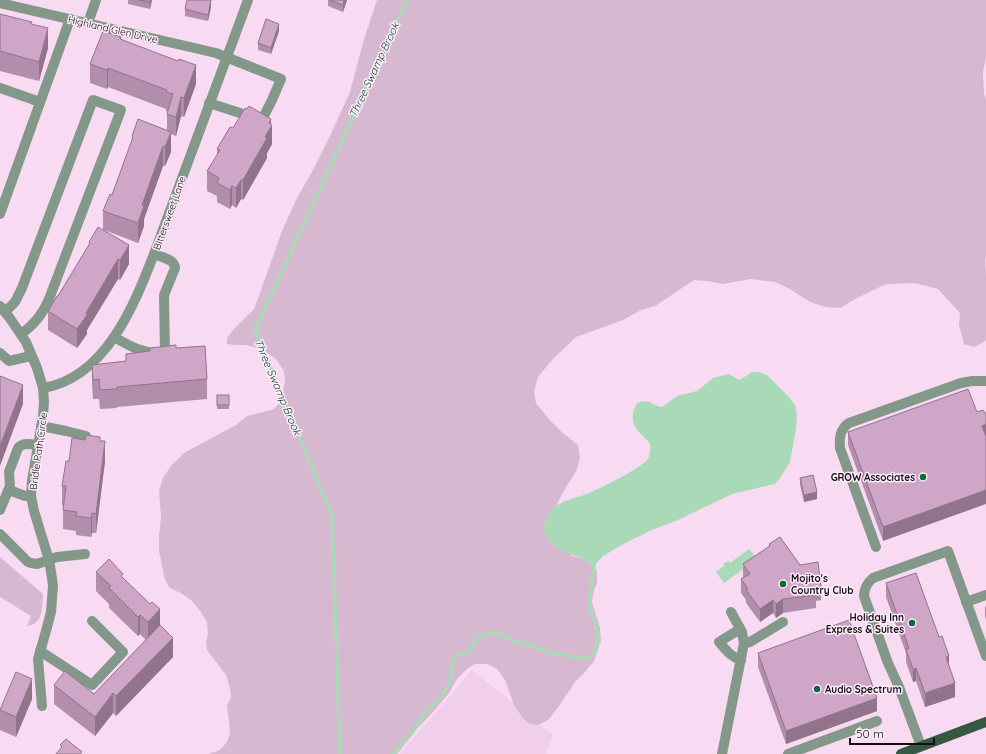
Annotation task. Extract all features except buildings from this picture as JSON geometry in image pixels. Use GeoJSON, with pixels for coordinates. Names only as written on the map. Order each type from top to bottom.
{"type":"FeatureCollection","features":[{"type":"Feature","properties":{"kind":"main road"},"geometry":{"type":"LineString","coordinates":[[901,754],[986,722]]}},
{"type":"Feature","properties":{"kind":"street"},"geometry":{"type":"LineString","coordinates":[[88,24],[96,0]]}},
{"type":"Feature","properties":{"kind":"street","name":"Bittersweet Lane"},"geometry":{"type":"LineString","coordinates":[[43,388],[57,386],[80,374],[100,355],[126,318],[137,297],[154,254],[248,0]]}},
{"type":"Feature","properties":{"kind":"street","name":"Highland Glen Drive"},"geometry":{"type":"LineString","coordinates":[[0,3],[212,52],[226,56],[281,79],[261,122],[240,113],[209,103]]}},
{"type":"Feature","properties":{"kind":"street"},"geometry":{"type":"LineString","coordinates":[[0,213],[70,19]]}},
{"type":"Feature","properties":{"kind":"street"},"geometry":{"type":"LineString","coordinates":[[0,88],[40,102]]}},
{"type":"Feature","properties":{"kind":"street"},"geometry":{"type":"LineString","coordinates":[[3,309],[15,302],[22,288],[93,100],[121,110],[47,304],[38,318],[21,334]]}},
{"type":"Feature","properties":{"kind":"street"},"geometry":{"type":"LineString","coordinates":[[114,337],[125,344],[140,350],[152,353],[165,353],[164,295],[175,265],[170,260],[154,254]]}},
{"type":"Feature","properties":{"kind":"street","name":"Bridle Path Circle"},"geometry":{"type":"LineString","coordinates":[[3,309],[21,334],[43,388],[44,402],[31,496],[49,560],[52,578],[52,604],[38,659],[42,706]]}},
{"type":"Feature","properties":{"kind":"street"},"geometry":{"type":"LineString","coordinates":[[0,353],[9,361],[31,356]]}},
{"type":"Feature","properties":{"kind":"street"},"geometry":{"type":"LineString","coordinates":[[876,547],[840,448],[839,438],[844,427],[849,423],[961,383],[986,381],[986,385]]}},
{"type":"Feature","properties":{"kind":"street"},"geometry":{"type":"LineString","coordinates":[[41,426],[86,436]]}},
{"type":"Feature","properties":{"kind":"street"},"geometry":{"type":"LineString","coordinates":[[0,510],[9,490],[9,472],[18,448],[23,444],[38,445]]}},
{"type":"Feature","properties":{"kind":"street"},"geometry":{"type":"LineString","coordinates":[[9,490],[25,496],[31,496]]}},
{"type":"Feature","properties":{"kind":"street"},"geometry":{"type":"LineString","coordinates":[[0,534],[28,562],[31,563],[37,564],[62,556],[85,554]]}},
{"type":"Feature","properties":{"kind":"street"},"geometry":{"type":"LineString","coordinates":[[921,746],[899,687],[888,663],[864,596],[864,591],[868,582],[873,578],[948,551],[986,656]]}},
{"type":"Feature","properties":{"kind":"street"},"geometry":{"type":"LineString","coordinates":[[966,602],[986,595]]}},
{"type":"Feature","properties":{"kind":"street"},"geometry":{"type":"LineString","coordinates":[[722,754],[744,643],[743,636],[731,612]]}},
{"type":"Feature","properties":{"kind":"street"},"geometry":{"type":"LineString","coordinates":[[40,651],[92,685],[123,652],[92,621]]}},
{"type":"Feature","properties":{"kind":"street"},"geometry":{"type":"LineString","coordinates":[[744,643],[750,642],[783,622]]}},
{"type":"Feature","properties":{"kind":"street"},"geometry":{"type":"LineString","coordinates":[[740,629],[719,642],[729,654],[741,660]]}},
{"type":"Feature","properties":{"kind":"street"},"geometry":{"type":"LineString","coordinates":[[788,754],[877,720]]}},
{"type":"Feature","properties":{"kind":"shaded area"},"geometry":{"type":"Polygon","coordinates":[[[377,0],[986,0],[986,57],[983,73],[984,93],[986,100],[986,340],[974,347],[964,344],[959,325],[960,313],[938,289],[914,283],[886,284],[840,308],[825,307],[810,302],[790,289],[775,282],[751,279],[723,284],[694,280],[657,305],[639,311],[623,320],[576,337],[553,359],[538,377],[534,392],[536,403],[548,418],[578,445],[580,457],[577,470],[556,506],[545,521],[572,556],[587,561],[594,566],[597,572],[597,583],[592,602],[600,628],[601,640],[594,661],[575,682],[548,720],[538,725],[529,724],[514,705],[505,680],[497,669],[487,664],[475,664],[467,669],[457,679],[449,693],[397,754],[208,754],[220,750],[227,742],[230,734],[227,705],[231,698],[230,688],[226,675],[207,650],[207,622],[201,612],[192,601],[181,593],[170,588],[165,580],[159,551],[161,517],[159,491],[163,478],[171,466],[184,453],[236,425],[247,416],[274,409],[281,401],[285,382],[284,371],[276,359],[263,350],[247,345],[227,344],[227,338],[254,309],[282,231],[296,200],[329,138],[350,92],[364,39],[377,0]]]}},
{"type":"Feature","properties":{"kind":"shaded area"},"geometry":{"type":"Polygon","coordinates":[[[752,372],[759,372],[767,375],[795,405],[797,415],[796,429],[790,462],[775,484],[732,494],[678,520],[652,530],[603,556],[594,566],[583,559],[567,553],[551,542],[546,535],[544,528],[548,516],[555,507],[608,484],[636,468],[648,459],[650,445],[633,422],[633,413],[637,403],[645,401],[662,407],[677,396],[697,391],[713,378],[729,374],[739,380],[752,372]]]}},
{"type":"Feature","properties":{"kind":"shaded area"},"geometry":{"type":"Polygon","coordinates":[[[749,549],[757,559],[724,583],[716,572],[724,566],[723,564],[728,561],[730,563],[749,549]]]}},
{"type":"Feature","properties":{"kind":"shaded area"},"geometry":{"type":"Polygon","coordinates":[[[0,557],[43,594],[41,614],[37,622],[33,625],[27,626],[31,616],[0,597],[0,557]]]}},
{"type":"Feature","properties":{"kind":"shaded area"},"geometry":{"type":"Polygon","coordinates":[[[472,670],[553,735],[546,754],[400,754],[472,670]]]}},
{"type":"Feature","properties":{"kind":"waterway","name":"Three Swamp Brook"},"geometry":{"type":"LineString","coordinates":[[340,754],[332,516],[255,330],[407,0]]}},
{"type":"Feature","properties":{"kind":"waterway"},"geometry":{"type":"LineString","coordinates":[[393,754],[413,731],[427,711],[446,690],[452,673],[452,663],[455,656],[470,651],[477,639],[485,634],[495,633],[518,643],[527,643],[553,653],[582,658],[589,657],[594,653],[597,644],[598,631],[590,608],[594,566]]}},
{"type":"Feature","properties":{"kind":"place","name":"GROW Associates"},"geometry":{"type":"Point","coordinates":[923,477]}},
{"type":"Feature","properties":{"kind":"place","name":"Mojito's Country Club"},"geometry":{"type":"Point","coordinates":[783,584]}},
{"type":"Feature","properties":{"kind":"place","name":"Holiday Inn Express & Suites"},"geometry":{"type":"Point","coordinates":[912,623]}},
{"type":"Feature","properties":{"kind":"place","name":"Audio Spectrum"},"geometry":{"type":"Point","coordinates":[817,689]}}]}
